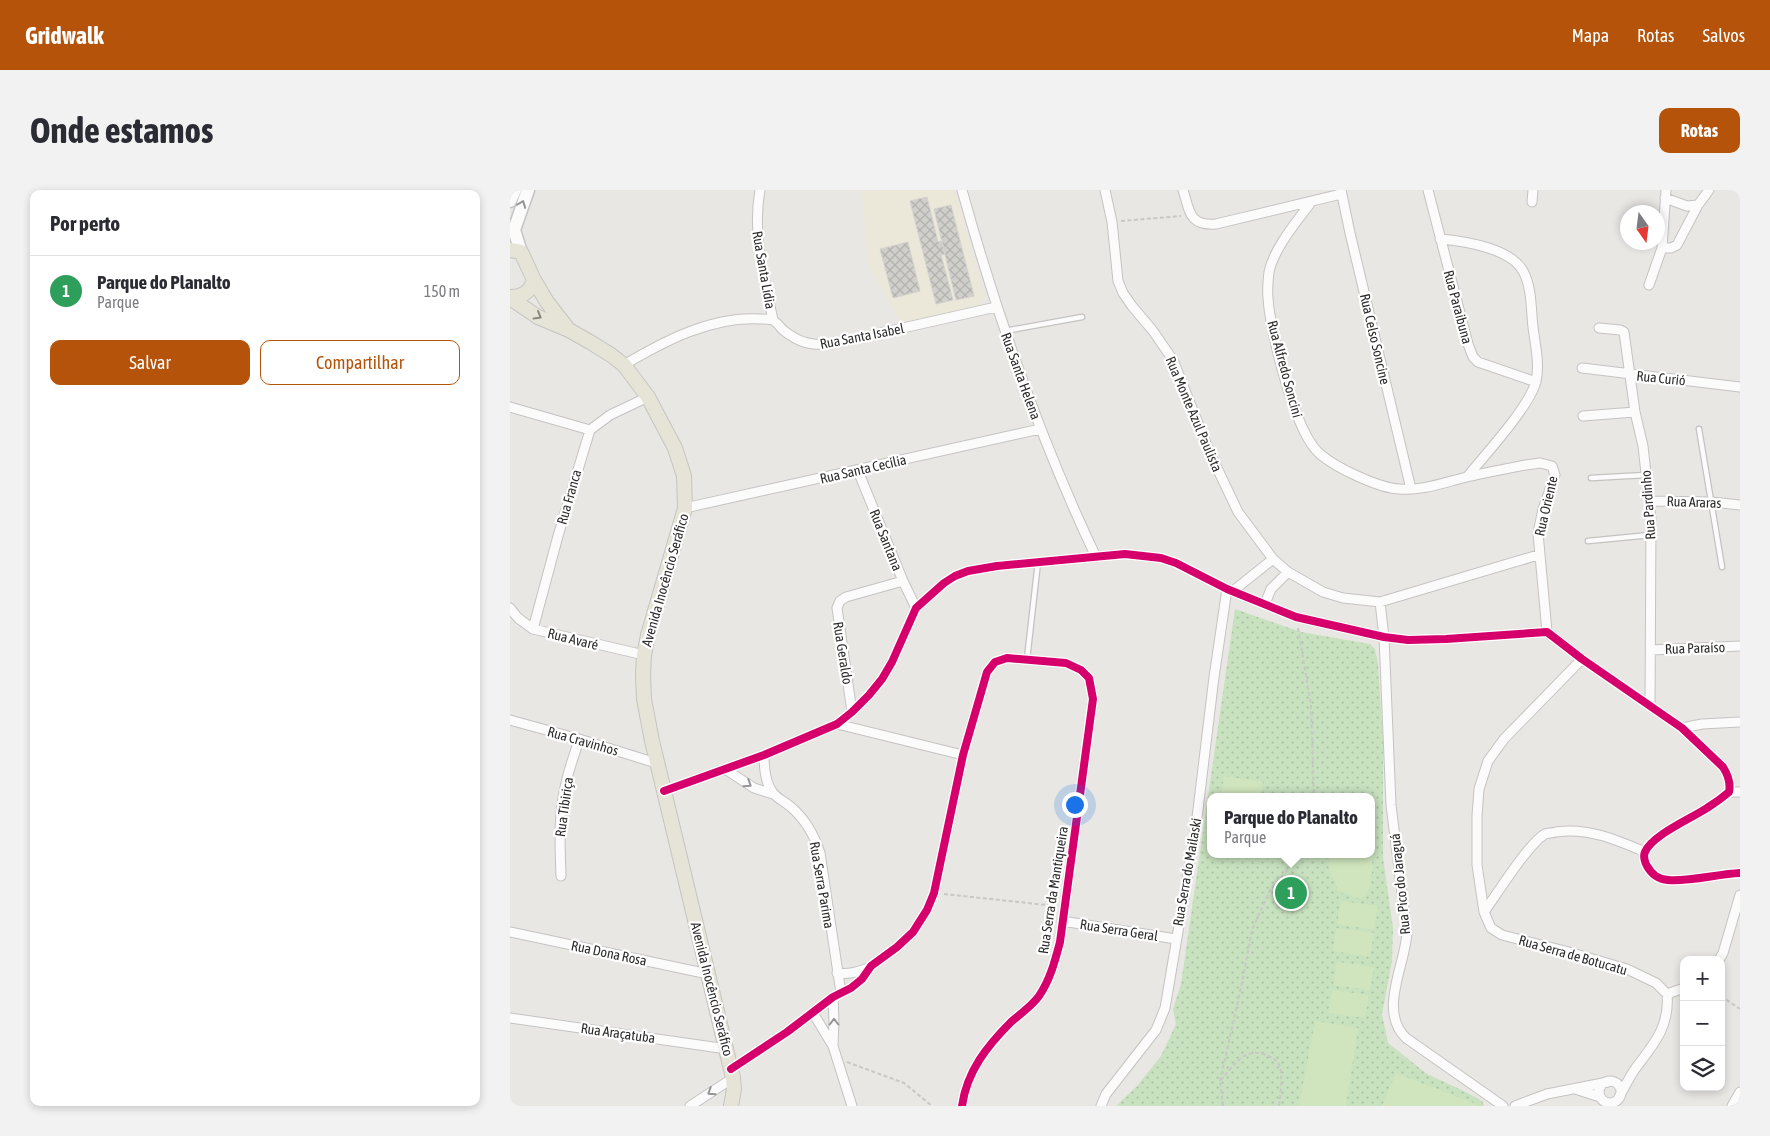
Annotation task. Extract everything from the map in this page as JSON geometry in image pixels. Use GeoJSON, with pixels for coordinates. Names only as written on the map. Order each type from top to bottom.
{"type":"FeatureCollection","features":[{"type":"Feature","properties":{"kind":"main road"},"geometry":{"type":"LineString","coordinates":[[510,201],[515,190]]}},
{"type":"Feature","properties":{"kind":"main road"},"geometry":{"type":"LineString","coordinates":[[515,251],[514,230],[528,190]]}},
{"type":"Feature","properties":{"kind":"main road","name":"Avenida Inocêncio Seráfico"},"geometry":{"type":"LineString","coordinates":[[515,251],[547,302],[569,330]]}},
{"type":"Feature","properties":{"kind":"main road"},"geometry":{"type":"LineString","coordinates":[[510,297],[521,296],[527,292],[532,287],[534,280]]}},
{"type":"Feature","properties":{"kind":"main road","name":"Avenida Inocêncio Seráfico"},"geometry":{"type":"LineString","coordinates":[[510,297],[538,317],[569,330],[624,365],[648,397],[675,448],[684,476],[685,508],[648,635],[644,655],[644,699],[656,763],[727,1049],[734,1089],[730,1106]]}},
{"type":"Feature","properties":{"kind":"street","name":"Rua Santa Lídia"},"geometry":{"type":"LineString","coordinates":[[760,190],[756,236],[773,320]]}},
{"type":"Feature","properties":{"kind":"street","name":"Rua Santa Helena"},"geometry":{"type":"LineString","coordinates":[[962,190],[996,307],[1040,429],[1096,557]]}},
{"type":"Feature","properties":{"kind":"street","name":"Rua Monte Azul Paulista"},"geometry":{"type":"LineString","coordinates":[[1104,190],[1112,222],[1118,281],[1123,293],[1132,306],[1153,331],[1173,360],[1209,451],[1238,512],[1273,560],[1288,572],[1322,592],[1343,598],[1380,602]]}},
{"type":"Feature","properties":{"kind":"street"},"geometry":{"type":"LineString","coordinates":[[1183,190],[1191,216],[1197,223],[1205,225],[1312,201],[1341,192]]}},
{"type":"Feature","properties":{"kind":"street","name":"Rua Paraibuna"},"geometry":{"type":"LineString","coordinates":[[1428,190],[1473,357],[1486,366],[1536,382]]}},
{"type":"Feature","properties":{"kind":"street"},"geometry":{"type":"LineString","coordinates":[[1532,202],[1533,190]]}},
{"type":"Feature","properties":{"kind":"street"},"geometry":{"type":"LineString","coordinates":[[1665,248],[1677,245],[1698,205],[1709,190]]}},
{"type":"Feature","properties":{"kind":"street","name":"Rua Celso Soncine"},"geometry":{"type":"LineString","coordinates":[[1341,192],[1411,488]]}},
{"type":"Feature","properties":{"kind":"street"},"geometry":{"type":"LineString","coordinates":[[1665,208],[1666,194],[1687,206],[1698,205]]}},
{"type":"Feature","properties":{"kind":"street","name":"Rua Alfredo Soncini"},"geometry":{"type":"LineString","coordinates":[[1312,201],[1275,256],[1267,284],[1271,320],[1299,421],[1307,438],[1320,454],[1335,464],[1358,476],[1390,488],[1400,490],[1467,477]]}},
{"type":"Feature","properties":{"kind":"street"},"geometry":{"type":"LineString","coordinates":[[1440,239],[1465,242],[1512,258],[1523,270],[1530,297],[1537,366],[1536,382],[1527,400],[1515,417],[1467,477]]}},
{"type":"Feature","properties":{"kind":"street"},"geometry":{"type":"LineString","coordinates":[[1649,285],[1661,250]]}},
{"type":"Feature","properties":{"kind":"street","name":"Rua Santa Isabel"},"geometry":{"type":"LineString","coordinates":[[773,320],[792,337],[803,343],[816,346],[996,307]]}},
{"type":"Feature","properties":{"kind":"street"},"geometry":{"type":"LineString","coordinates":[[624,365],[654,348],[707,326],[750,318],[773,320]]}},
{"type":"Feature","properties":{"kind":"street","name":"Rua Pardinho"},"geometry":{"type":"LineString","coordinates":[[1599,328],[1624,332],[1646,475],[1650,536],[1650,706]]}},
{"type":"Feature","properties":{"kind":"street","name":"Rua Curió"},"geometry":{"type":"LineString","coordinates":[[1582,368],[1740,387]]}},
{"type":"Feature","properties":{"kind":"street"},"geometry":{"type":"LineString","coordinates":[[510,407],[590,430],[610,415],[648,397]]}},
{"type":"Feature","properties":{"kind":"street"},"geometry":{"type":"LineString","coordinates":[[1583,416],[1635,412]]}},
{"type":"Feature","properties":{"kind":"street","name":"Rua Santa Cecília"},"geometry":{"type":"LineString","coordinates":[[685,508],[1040,429]]}},
{"type":"Feature","properties":{"kind":"street","name":"Rua Franca"},"geometry":{"type":"LineString","coordinates":[[533,629],[576,473],[590,430]]}},
{"type":"Feature","properties":{"kind":"street","name":"Rua Oriente"},"geometry":{"type":"LineString","coordinates":[[1467,477],[1540,463],[1552,466],[1555,475],[1538,533],[1538,555],[1547,632]]}},
{"type":"Feature","properties":{"kind":"street","name":"Rua Santana"},"geometry":{"type":"LineString","coordinates":[[858,471],[903,582],[916,608]]}},
{"type":"Feature","properties":{"kind":"street","name":"Rua Araras"},"geometry":{"type":"LineString","coordinates":[[1649,501],[1712,502],[1740,505]]}},
{"type":"Feature","properties":{"kind":"street"},"geometry":{"type":"LineString","coordinates":[[664,791],[726,770],[837,724],[869,695],[882,679],[892,662],[916,608],[955,576],[968,571],[997,566],[1125,554],[1161,558],[1230,590],[1296,617],[1384,638],[1408,640],[1446,639],[1547,632],[1582,659],[1682,728],[1723,767],[1729,780],[1729,792]]}},
{"type":"Feature","properties":{"kind":"street"},"geometry":{"type":"LineString","coordinates":[[1380,602],[1538,555]]}},
{"type":"Feature","properties":{"kind":"street"},"geometry":{"type":"LineString","coordinates":[[1230,590],[1273,560]]}},
{"type":"Feature","properties":{"kind":"street"},"geometry":{"type":"LineString","coordinates":[[1265,604],[1271,590],[1288,572]]}},
{"type":"Feature","properties":{"kind":"street","name":"Rua Geraldo"},"geometry":{"type":"LineString","coordinates":[[852,712],[837,608],[840,601],[846,597],[903,582]]}},
{"type":"Feature","properties":{"kind":"street","name":"Rua Serra do Mailaski"},"geometry":{"type":"LineString","coordinates":[[1101,1106],[1111,1087],[1156,1030],[1165,1008],[1196,826],[1214,677],[1230,590]]}},
{"type":"Feature","properties":{"kind":"street","name":"Rua Pico do Jaraguá"},"geometry":{"type":"LineString","coordinates":[[1380,602],[1384,638],[1391,805],[1407,933],[1406,946],[1394,994],[1393,1010],[1395,1021],[1399,1031],[1406,1038],[1503,1106]]}},
{"type":"Feature","properties":{"kind":"street","name":"Rua Avaré"},"geometry":{"type":"LineString","coordinates":[[510,608],[518,618],[533,629],[644,655]]}},
{"type":"Feature","properties":{"kind":"street","name":"Rua Paraíso"},"geometry":{"type":"LineString","coordinates":[[1651,650],[1740,646]]}},
{"type":"Feature","properties":{"kind":"street"},"geometry":{"type":"LineString","coordinates":[[837,973],[854,973],[871,966],[897,947],[913,932],[927,910],[934,893],[963,755],[987,672],[995,662],[1007,658],[1028,659]]}},
{"type":"Feature","properties":{"kind":"street","name":"Rua Serra da Mantiqueira"},"geometry":{"type":"LineString","coordinates":[[962,1106],[968,1080],[980,1057],[1011,1022],[1039,997],[1054,966],[1060,942],[1093,699],[1089,678],[1081,670],[1066,663],[1028,659]]}},
{"type":"Feature","properties":{"kind":"street"},"geometry":{"type":"LineString","coordinates":[[1484,912],[1477,865],[1477,816],[1479,789],[1488,761],[1504,739],[1582,659]]}},
{"type":"Feature","properties":{"kind":"street","name":"Rua Cravinhos"},"geometry":{"type":"LineString","coordinates":[[510,720],[656,763]]}},
{"type":"Feature","properties":{"kind":"street"},"geometry":{"type":"LineString","coordinates":[[1682,728],[1702,724],[1740,722]]}},
{"type":"Feature","properties":{"kind":"street"},"geometry":{"type":"LineString","coordinates":[[837,724],[963,755]]}},
{"type":"Feature","properties":{"kind":"street","name":"Rua Tibiriça"},"geometry":{"type":"LineString","coordinates":[[561,876],[559,840],[561,812],[565,785],[579,739]]}},
{"type":"Feature","properties":{"kind":"street"},"geometry":{"type":"LineString","coordinates":[[764,755],[766,777],[773,794]]}},
{"type":"Feature","properties":{"kind":"street","name":"Rua Serra Parima"},"geometry":{"type":"LineString","coordinates":[[726,770],[754,788],[773,794],[800,815],[809,826],[815,838],[820,853],[837,973],[837,995],[832,1046]]}},
{"type":"Feature","properties":{"kind":"street"},"geometry":{"type":"LineString","coordinates":[[1740,792],[1729,792],[1708,808],[1663,834],[1645,852],[1645,862],[1652,874],[1658,879],[1670,881],[1740,873]]}},
{"type":"Feature","properties":{"kind":"street"},"geometry":{"type":"LineString","coordinates":[[1484,912],[1532,846],[1546,834],[1569,830],[1592,833],[1620,841],[1645,852]]}},
{"type":"Feature","properties":{"kind":"street"},"geometry":{"type":"LineString","coordinates":[[1721,956],[1740,895]]}},
{"type":"Feature","properties":{"kind":"street","name":"Rua Serra de Botucatu"},"geometry":{"type":"LineString","coordinates":[[1484,912],[1491,928],[1502,935],[1627,969],[1656,983],[1666,994]]}},
{"type":"Feature","properties":{"kind":"street","name":"Rua Serra Geral"},"geometry":{"type":"LineString","coordinates":[[1062,921],[1176,939]]}},
{"type":"Feature","properties":{"kind":"street","name":"Rua Dona Rosa"},"geometry":{"type":"LineString","coordinates":[[510,932],[708,974]]}},
{"type":"Feature","properties":{"kind":"street"},"geometry":{"type":"LineString","coordinates":[[690,1106],[837,995],[851,988],[862,979],[871,966]]}},
{"type":"Feature","properties":{"kind":"street"},"geometry":{"type":"LineString","coordinates":[[1617,1101],[1634,1071],[1653,1047],[1662,1031],[1667,1011],[1666,994],[1680,989]]}},
{"type":"Feature","properties":{"kind":"street"},"geometry":{"type":"LineString","coordinates":[[813,1013],[832,1046],[852,1106]]}},
{"type":"Feature","properties":{"kind":"street","name":"Rua Araçatuba"},"geometry":{"type":"LineString","coordinates":[[510,1018],[727,1049]]}},
{"type":"Feature","properties":{"kind":"street"},"geometry":{"type":"LineString","coordinates":[[1600,1100],[1601,1086],[1634,1071]]}},
{"type":"Feature","properties":{"kind":"street"},"geometry":{"type":"LineString","coordinates":[[1515,1106],[1546,1094],[1610,1082],[1620,1087],[1617,1101]]}},
{"type":"Feature","properties":{"kind":"street"},"geometry":{"type":"LineString","coordinates":[[1572,1089],[1600,1100],[1617,1101]]}},
{"type":"Feature","properties":{"kind":"street"},"geometry":{"type":"LineString","coordinates":[[1735,1104],[1740,1092]]}},
{"type":"Feature","properties":{"kind":"lane"},"geometry":{"type":"LineString","coordinates":[[1005,331],[1082,317]]}},
{"type":"Feature","properties":{"kind":"lane"},"geometry":{"type":"LineString","coordinates":[[1699,429],[1722,566]]}},
{"type":"Feature","properties":{"kind":"lane"},"geometry":{"type":"LineString","coordinates":[[1591,478],[1646,475]]}},
{"type":"Feature","properties":{"kind":"lane"},"geometry":{"type":"LineString","coordinates":[[1588,541],[1650,536]]}},
{"type":"Feature","properties":{"kind":"lane"},"geometry":{"type":"LineString","coordinates":[[1028,659],[1038,562]]}},
{"type":"Feature","properties":{"kind":"path"},"geometry":{"type":"LineString","coordinates":[[1112,222],[1191,216]]}},
{"type":"Feature","properties":{"kind":"path"},"geometry":{"type":"LineString","coordinates":[[1296,617],[1312,705],[1314,793]]}},
{"type":"Feature","properties":{"kind":"path"},"geometry":{"type":"LineString","coordinates":[[1223,1106],[1220,1081],[1252,930],[1270,890],[1298,858]]}},
{"type":"Feature","properties":{"kind":"path"},"geometry":{"type":"LineString","coordinates":[[934,893],[1064,907]]}},
{"type":"Feature","properties":{"kind":"path"},"geometry":{"type":"LineString","coordinates":[[1725,999],[1740,1009]]}},
{"type":"Feature","properties":{"kind":"path"},"geometry":{"type":"LineString","coordinates":[[1220,1081],[1243,1056],[1257,1051],[1278,1062],[1281,1069],[1279,1106]]}},
{"type":"Feature","properties":{"kind":"path"},"geometry":{"type":"LineString","coordinates":[[836,1058],[904,1083],[932,1106]]}},
{"type":"Feature","properties":{"kind":"shaded area"},"geometry":{"type":"Polygon","coordinates":[[[862,190],[955,190],[985,297],[980,306],[901,323],[868,264],[862,190]]]}},
{"type":"Feature","properties":{"kind":"green space"},"geometry":{"type":"Polygon","coordinates":[[[1235,609],[1301,632],[1370,644],[1375,649],[1378,664],[1383,740],[1383,857],[1393,928],[1392,961],[1382,1014],[1388,1043],[1427,1074],[1466,1092],[1482,1101],[1484,1106],[1117,1106],[1137,1086],[1161,1056],[1176,1024],[1173,1009],[1181,984],[1207,803],[1207,858],[1375,858],[1375,793],[1209,793],[1235,609]]]}},
{"type":"Feature","properties":{"kind":"green space"},"geometry":{"type":"Polygon","coordinates":[[[1224,776],[1263,782],[1262,793],[1222,793],[1224,776]]]}},
{"type":"Feature","properties":{"kind":"green space"},"geometry":{"type":"Polygon","coordinates":[[[1330,858],[1372,858],[1373,870],[1370,877],[1371,884],[1361,899],[1337,891],[1329,869],[1330,858]]]}},
{"type":"Feature","properties":{"kind":"green space"},"geometry":{"type":"Polygon","coordinates":[[[1341,901],[1378,906],[1374,930],[1337,924],[1341,901]]]}},
{"type":"Feature","properties":{"kind":"green space"},"geometry":{"type":"Polygon","coordinates":[[[1336,928],[1374,933],[1370,957],[1333,951],[1336,928]]]}},
{"type":"Feature","properties":{"kind":"green space"},"geometry":{"type":"Polygon","coordinates":[[[1337,962],[1374,967],[1370,990],[1333,985],[1337,962]]]}},
{"type":"Feature","properties":{"kind":"green space"},"geometry":{"type":"Polygon","coordinates":[[[1332,990],[1369,995],[1365,1018],[1328,1013],[1332,990]]]}},
{"type":"Feature","properties":{"kind":"green space"},"geometry":{"type":"Polygon","coordinates":[[[1315,1021],[1358,1028],[1346,1106],[1299,1106],[1315,1021]]]}},
{"type":"Feature","properties":{"kind":"green space"},"geometry":{"type":"Polygon","coordinates":[[[1396,1073],[1481,1106],[1382,1106],[1396,1073]]]}},
{"type":"Feature","properties":{"kind":"building"},"geometry":{"type":"Polygon","coordinates":[[[927,197],[938,242],[942,241],[945,254],[941,255],[953,300],[936,304],[910,201],[927,197]]]}},
{"type":"Feature","properties":{"kind":"building"},"geometry":{"type":"Polygon","coordinates":[[[951,205],[974,296],[956,300],[934,209],[951,205]]]}},
{"type":"Feature","properties":{"kind":"building"},"geometry":{"type":"Polygon","coordinates":[[[908,242],[920,291],[893,298],[880,249],[908,242]]]}},
{"type":"Feature","properties":{"kind":"cycle path"},"geometry":{"type":"LineString","coordinates":[[664,791],[764,755],[837,724],[852,712],[882,679],[892,662],[916,608],[944,583],[955,576],[968,571],[997,566],[1125,554],[1161,558],[1176,563],[1227,589],[1296,617],[1384,637],[1408,640],[1446,639],[1547,632],[1582,659],[1682,728],[1723,767],[1726,773],[1729,782],[1729,792],[1707,808],[1664,833],[1649,846],[1644,857],[1646,865],[1651,872],[1661,879],[1668,880],[1694,879],[1740,873]]}},
{"type":"Feature","properties":{"kind":"cycle path"},"geometry":{"type":"LineString","coordinates":[[731,1069],[787,1032],[833,997],[851,988],[862,979],[871,966],[897,947],[913,932],[927,910],[934,893],[963,755],[987,672],[995,662],[1007,658],[1066,663],[1081,670],[1089,678],[1093,699],[1060,942],[1052,970],[1043,990],[1033,1003],[994,1040],[979,1060],[968,1081],[962,1106]]}},
{"type":"Feature","properties":{"kind":"place","name":"Parque do Planalto"},"geometry":{"type":"Point","coordinates":[1291,893]}}]}
